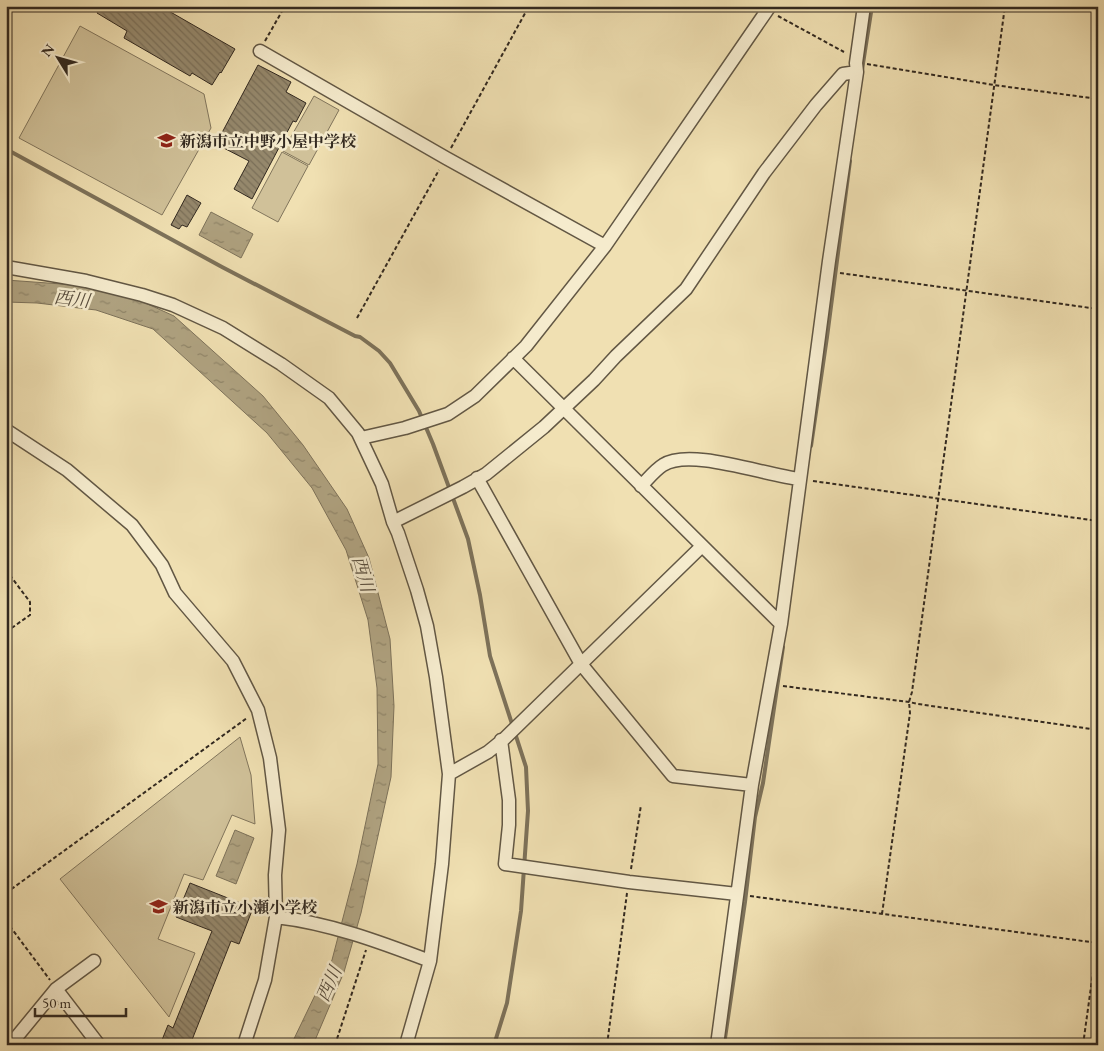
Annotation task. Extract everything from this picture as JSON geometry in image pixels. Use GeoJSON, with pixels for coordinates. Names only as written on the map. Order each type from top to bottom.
{"type":"FeatureCollection","features":[{"type":"Feature","properties":{"kind":"street"},"geometry":{"type":"LineString","coordinates":[[717,1045],[752,785],[781,624],[864,6]]}},
{"type":"Feature","properties":{"kind":"street"},"geometry":{"type":"LineString","coordinates":[[361,438],[405,428],[448,414],[475,396],[526,346],[605,246],[769,8]]}},
{"type":"Feature","properties":{"kind":"street"},"geometry":{"type":"LineString","coordinates":[[260,51],[437,153],[605,246]]}},
{"type":"Feature","properties":{"kind":"street"},"geometry":{"type":"LineString","coordinates":[[393,522],[486,474],[544,427],[686,289],[764,173],[816,105],[843,74],[857,67]]}},
{"type":"Feature","properties":{"kind":"street"},"geometry":{"type":"LineString","coordinates":[[6,267],[86,281],[142,295],[173,305],[222,328],[281,364],[329,398],[361,438],[382,484],[427,626],[436,677],[448,774],[442,864],[430,961],[406,1045]]}},
{"type":"Feature","properties":{"kind":"street"},"geometry":{"type":"LineString","coordinates":[[513,358],[701,547],[781,624]]}},
{"type":"Feature","properties":{"kind":"street"},"geometry":{"type":"LineString","coordinates":[[6,430],[67,470],[132,525],[162,565],[175,593],[234,661],[258,710],[270,758],[279,830],[275,875],[276,917],[265,980],[244,1045]]}},
{"type":"Feature","properties":{"kind":"street"},"geometry":{"type":"LineString","coordinates":[[641,486],[664,464],[688,458],[718,462],[785,478],[800,479]]}},
{"type":"Feature","properties":{"kind":"street"},"geometry":{"type":"LineString","coordinates":[[477,478],[581,664],[673,776],[752,785]]}},
{"type":"Feature","properties":{"kind":"street"},"geometry":{"type":"LineString","coordinates":[[448,774],[488,752],[701,547]]}},
{"type":"Feature","properties":{"kind":"street"},"geometry":{"type":"LineString","coordinates":[[501,740],[509,800],[509,825],[505,864],[628,882],[737,894]]}},
{"type":"Feature","properties":{"kind":"street"},"geometry":{"type":"LineString","coordinates":[[276,917],[368,938],[430,961]]}},
{"type":"Feature","properties":{"kind":"street"},"geometry":{"type":"LineString","coordinates":[[10,1045],[56,989],[94,961]]}},
{"type":"Feature","properties":{"kind":"street"},"geometry":{"type":"LineString","coordinates":[[56,989],[99,1045]]}},
{"type":"Feature","properties":{"kind":"path"},"geometry":{"type":"LineString","coordinates":[[260,51],[285,6]]}},
{"type":"Feature","properties":{"kind":"path"},"geometry":{"type":"LineString","coordinates":[[882,914],[910,713],[909,702],[912,692],[1005,6]]}},
{"type":"Feature","properties":{"kind":"path"},"geometry":{"type":"LineString","coordinates":[[769,8],[847,54],[857,67],[1098,99]]}},
{"type":"Feature","properties":{"kind":"path"},"geometry":{"type":"LineString","coordinates":[[828,270],[1098,309]]}},
{"type":"Feature","properties":{"kind":"path"},"geometry":{"type":"LineString","coordinates":[[800,479],[1098,521]]}},
{"type":"Feature","properties":{"kind":"path"},"geometry":{"type":"LineString","coordinates":[[6,570],[30,602],[30,615],[6,632]]}},
{"type":"Feature","properties":{"kind":"path"},"geometry":{"type":"LineString","coordinates":[[770,686],[909,702],[1098,730]]}},
{"type":"Feature","properties":{"kind":"path"},"geometry":{"type":"LineString","coordinates":[[6,893],[258,710]]}},
{"type":"Feature","properties":{"kind":"path"},"geometry":{"type":"LineString","coordinates":[[608,1045],[628,882],[641,805]]}},
{"type":"Feature","properties":{"kind":"path"},"geometry":{"type":"LineString","coordinates":[[737,894],[1097,943]]}},
{"type":"Feature","properties":{"kind":"path"},"geometry":{"type":"LineString","coordinates":[[6,922],[56,989]]}},
{"type":"Feature","properties":{"kind":"path"},"geometry":{"type":"LineString","coordinates":[[1083,1045],[1098,936]]}},
{"type":"Feature","properties":{"kind":"path"},"geometry":{"type":"LineString","coordinates":[[335,1045],[368,945],[368,938]]}},
{"type":"Feature","properties":{"kind":"shaded area"},"geometry":{"type":"Polygon","coordinates":[[[80,26],[204,94],[211,128],[162,215],[19,138],[80,26]]]}},
{"type":"Feature","properties":{"kind":"shaded area"},"geometry":{"type":"Polygon","coordinates":[[[314,96],[339,110],[309,165],[283,151],[314,96]]]}},
{"type":"Feature","properties":{"kind":"shaded area"},"geometry":{"type":"Polygon","coordinates":[[[282,152],[308,166],[278,222],[252,208],[282,152]]]}},
{"type":"Feature","properties":{"kind":"shaded area"},"geometry":{"type":"Polygon","coordinates":[[[240,737],[251,775],[255,824],[232,815],[203,880],[184,874],[158,939],[195,953],[169,1017],[60,879],[240,737]]]}},
{"type":"Feature","properties":{"kind":"water"},"geometry":{"type":"Polygon","coordinates":[[[211,212],[253,234],[241,258],[199,235],[211,212]]]}},
{"type":"Feature","properties":{"kind":"water","name":"西川"},"geometry":{"type":"Polygon","coordinates":[[[6,280],[75,285],[141,301],[174,316],[263,396],[303,445],[347,509],[369,558],[390,639],[394,706],[391,777],[361,913],[344,972],[313,1045],[291,1045],[332,960],[357,864],[378,764],[377,688],[368,620],[346,550],[312,488],[267,433],[153,329],[96,310],[37,303],[6,302],[6,280]]]}},
{"type":"Feature","properties":{"kind":"water"},"geometry":{"type":"Polygon","coordinates":[[[235,830],[254,838],[236,884],[216,876],[235,830]]]}},
{"type":"Feature","properties":{"kind":"building"},"geometry":{"type":"Polygon","coordinates":[[[101,6],[160,6],[235,49],[212,85],[192,73],[190,76],[124,38],[127,31],[97,13],[101,6]]]}},
{"type":"Feature","properties":{"kind":"building"},"geometry":{"type":"Polygon","coordinates":[[[258,65],[291,82],[286,92],[306,103],[296,122],[293,121],[252,199],[234,189],[249,161],[216,144],[258,65]]]}},
{"type":"Feature","properties":{"kind":"building"},"geometry":{"type":"Polygon","coordinates":[[[187,195],[201,203],[187,227],[182,225],[179,229],[171,225],[187,195]]]}},
{"type":"Feature","properties":{"kind":"building"},"geometry":{"type":"Polygon","coordinates":[[[190,883],[253,908],[239,944],[231,941],[190,1045],[160,1045],[168,1025],[173,1028],[212,931],[176,917],[190,883]]]}},
{"type":"Feature","properties":{"kind":"waterway"},"geometry":{"type":"LineString","coordinates":[[862,70],[872,6]]}},
{"type":"Feature","properties":{"kind":"waterway"},"geometry":{"type":"LineString","coordinates":[[6,149],[222,267],[360,337],[379,351],[390,363],[419,411],[468,539],[490,656],[526,767],[528,811],[521,911],[507,1003],[494,1045]]}},
{"type":"Feature","properties":{"kind":"waterway"},"geometry":{"type":"LineString","coordinates":[[811,446],[850,161]]}},
{"type":"Feature","properties":{"kind":"waterway"},"geometry":{"type":"LineString","coordinates":[[724,1045],[745,902],[755,817],[763,783],[783,647]]}},
{"type":"Feature","properties":{"kind":"place","name":"新潟市立中野小屋中学校"},"geometry":{"type":"Point","coordinates":[166,141]}},
{"type":"Feature","properties":{"kind":"place","name":"新潟市立小瀬小学校"},"geometry":{"type":"Point","coordinates":[159,907]}}]}
